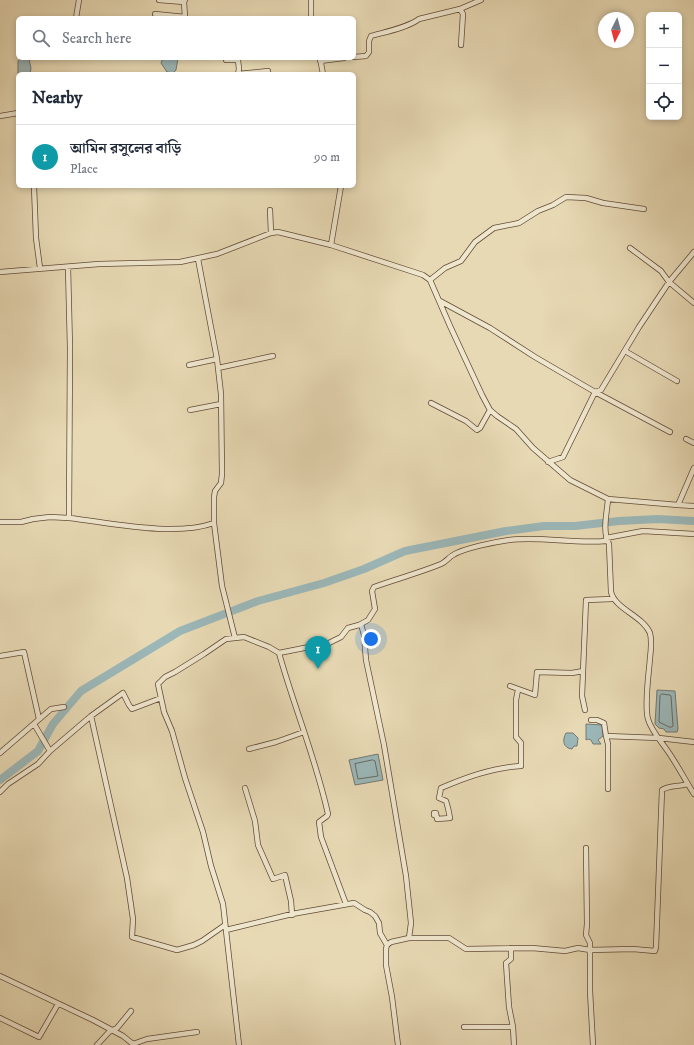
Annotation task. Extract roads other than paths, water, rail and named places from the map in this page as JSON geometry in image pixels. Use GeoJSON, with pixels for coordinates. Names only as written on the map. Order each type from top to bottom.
{"type":"FeatureCollection","features":[{"type":"Feature","properties":{"kind":"street"},"geometry":{"type":"LineString","coordinates":[[76,16],[79,0]]}},
{"type":"Feature","properties":{"kind":"street"},"geometry":{"type":"LineString","coordinates":[[159,0],[185,1],[185,16]]}},
{"type":"Feature","properties":{"kind":"street"},"geometry":{"type":"LineString","coordinates":[[311,0],[311,16]]}},
{"type":"Feature","properties":{"kind":"street"},"geometry":{"type":"LineString","coordinates":[[356,57],[366,56],[369,52],[368,41],[371,36],[388,33],[419,19],[460,9],[480,0]]}},
{"type":"Feature","properties":{"kind":"street"},"geometry":{"type":"LineString","coordinates":[[460,9],[463,14],[461,45]]}},
{"type":"Feature","properties":{"kind":"street"},"geometry":{"type":"LineString","coordinates":[[155,14],[170,16]]}},
{"type":"Feature","properties":{"kind":"street"},"geometry":{"type":"LineString","coordinates":[[226,60],[238,60],[238,72]]}},
{"type":"Feature","properties":{"kind":"street"},"geometry":{"type":"LineString","coordinates":[[320,60],[323,72]]}},
{"type":"Feature","properties":{"kind":"street"},"geometry":{"type":"LineString","coordinates":[[258,72],[268,71]]}},
{"type":"Feature","properties":{"kind":"street"},"geometry":{"type":"LineString","coordinates":[[0,116],[16,112]]}},
{"type":"Feature","properties":{"kind":"street"},"geometry":{"type":"LineString","coordinates":[[34,188],[36,238],[40,268]]}},
{"type":"Feature","properties":{"kind":"street"},"geometry":{"type":"LineString","coordinates":[[331,245],[341,188]]}},
{"type":"Feature","properties":{"kind":"street"},"geometry":{"type":"LineString","coordinates":[[430,280],[445,268],[461,261],[475,242],[494,228],[519,223],[538,211],[553,205],[566,197],[586,198],[603,203],[644,209]]}},
{"type":"Feature","properties":{"kind":"street"},"geometry":{"type":"LineString","coordinates":[[270,210],[271,233]]}},
{"type":"Feature","properties":{"kind":"street"},"geometry":{"type":"LineString","coordinates":[[0,272],[128,263],[180,262],[217,254],[271,233],[278,232],[331,245],[423,275],[430,280],[490,410],[516,429],[548,462],[570,480],[608,499],[694,506]]}},
{"type":"Feature","properties":{"kind":"street"},"geometry":{"type":"LineString","coordinates":[[630,248],[661,271],[669,282],[694,303]]}},
{"type":"Feature","properties":{"kind":"street"},"geometry":{"type":"LineString","coordinates":[[548,462],[563,457],[595,392],[600,390],[669,282],[694,252]]}},
{"type":"Feature","properties":{"kind":"street"},"geometry":{"type":"LineString","coordinates":[[198,259],[217,359],[221,404],[222,474],[221,483],[215,491],[214,497],[214,523],[222,586],[235,638]]}},
{"type":"Feature","properties":{"kind":"street"},"geometry":{"type":"LineString","coordinates":[[68,267],[70,348],[70,518]]}},
{"type":"Feature","properties":{"kind":"street"},"geometry":{"type":"LineString","coordinates":[[440,301],[490,328],[595,392],[670,432]]}},
{"type":"Feature","properties":{"kind":"street"},"geometry":{"type":"LineString","coordinates":[[625,351],[677,381]]}},
{"type":"Feature","properties":{"kind":"street"},"geometry":{"type":"LineString","coordinates":[[218,368],[273,356]]}},
{"type":"Feature","properties":{"kind":"street"},"geometry":{"type":"LineString","coordinates":[[189,365],[217,359]]}},
{"type":"Feature","properties":{"kind":"street"},"geometry":{"type":"LineString","coordinates":[[431,403],[466,421],[477,430],[480,428],[490,410]]}},
{"type":"Feature","properties":{"kind":"street"},"geometry":{"type":"LineString","coordinates":[[190,410],[221,404]]}},
{"type":"Feature","properties":{"kind":"street"},"geometry":{"type":"LineString","coordinates":[[686,439],[694,443]]}},
{"type":"Feature","properties":{"kind":"street"},"geometry":{"type":"LineString","coordinates":[[678,505],[694,468]]}},
{"type":"Feature","properties":{"kind":"street"},"geometry":{"type":"LineString","coordinates":[[608,499],[606,538],[609,544],[612,599]]}},
{"type":"Feature","properties":{"kind":"street"},"geometry":{"type":"LineString","coordinates":[[0,522],[21,522],[50,517],[162,528],[203,527],[214,523]]}},
{"type":"Feature","properties":{"kind":"street"},"geometry":{"type":"LineString","coordinates":[[239,1045],[223,904],[172,731],[164,712],[158,684],[165,677],[226,639],[244,637],[279,652],[328,643],[341,637],[348,628],[362,624],[368,620],[375,609],[372,590],[374,587],[443,563],[453,555],[466,550],[508,540],[543,539],[588,542],[606,541],[606,538],[643,531],[694,534]]}},
{"type":"Feature","properties":{"kind":"street"},"geometry":{"type":"LineString","coordinates":[[585,710],[582,696],[586,600],[612,599],[630,612],[645,626],[650,633],[651,644],[648,688],[648,718],[658,738],[694,793]]}},
{"type":"Feature","properties":{"kind":"street"},"geometry":{"type":"LineString","coordinates":[[362,624],[366,660],[380,723],[406,876],[411,923],[409,938]]}},
{"type":"Feature","properties":{"kind":"street"},"geometry":{"type":"LineString","coordinates":[[0,656],[24,652],[40,719]]}},
{"type":"Feature","properties":{"kind":"street"},"geometry":{"type":"LineString","coordinates":[[279,652],[295,707],[301,718],[304,732],[319,775],[328,814],[319,822],[321,837],[346,904]]}},
{"type":"Feature","properties":{"kind":"street"},"geometry":{"type":"LineString","coordinates":[[510,686],[535,695],[537,672],[572,673],[583,671]]}},
{"type":"Feature","properties":{"kind":"street"},"geometry":{"type":"LineString","coordinates":[[434,815],[434,813],[436,813],[438,819],[450,818],[446,801],[439,798],[441,788],[492,770],[511,766],[521,766],[521,743],[516,737],[516,700],[518,690]]}},
{"type":"Feature","properties":{"kind":"street"},"geometry":{"type":"LineString","coordinates":[[0,792],[8,784],[38,764],[50,751],[91,716],[123,692],[132,709],[161,698]]}},
{"type":"Feature","properties":{"kind":"street"},"geometry":{"type":"LineString","coordinates":[[0,753],[51,709],[64,707]]}},
{"type":"Feature","properties":{"kind":"street"},"geometry":{"type":"LineString","coordinates":[[91,716],[127,878],[133,919],[132,937],[177,950],[194,945],[226,927],[354,903],[375,916],[379,923],[380,933],[387,945],[386,965],[398,1045]]}},
{"type":"Feature","properties":{"kind":"street"},"geometry":{"type":"LineString","coordinates":[[591,720],[597,720],[604,723],[608,744],[608,789]]}},
{"type":"Feature","properties":{"kind":"street"},"geometry":{"type":"LineString","coordinates":[[34,724],[50,751]]}},
{"type":"Feature","properties":{"kind":"street"},"geometry":{"type":"LineString","coordinates":[[249,749],[276,742],[304,732]]}},
{"type":"Feature","properties":{"kind":"street"},"geometry":{"type":"LineString","coordinates":[[606,736],[658,738],[694,742]]}},
{"type":"Feature","properties":{"kind":"street"},"geometry":{"type":"LineString","coordinates":[[387,945],[391,942],[409,938],[449,938],[466,949],[532,948],[565,951],[578,948],[590,950],[633,949],[655,951],[662,790],[665,788],[687,784]]}},
{"type":"Feature","properties":{"kind":"street"},"geometry":{"type":"LineString","coordinates":[[245,788],[255,821],[258,846],[273,880],[285,875],[291,901],[292,915]]}},
{"type":"Feature","properties":{"kind":"street"},"geometry":{"type":"LineString","coordinates":[[586,848],[586,935],[590,943],[590,991],[593,1045]]}},
{"type":"Feature","properties":{"kind":"street"},"geometry":{"type":"LineString","coordinates":[[511,948],[511,959],[506,963],[508,1007],[513,1027],[514,1045]]}},
{"type":"Feature","properties":{"kind":"street"},"geometry":{"type":"LineString","coordinates":[[0,976],[113,1030],[133,1044],[147,1039],[197,1032]]}},
{"type":"Feature","properties":{"kind":"street"},"geometry":{"type":"LineString","coordinates":[[0,1018],[39,1037],[58,1004]]}},
{"type":"Feature","properties":{"kind":"street"},"geometry":{"type":"LineString","coordinates":[[97,1045],[131,1011]]}},
{"type":"Feature","properties":{"kind":"street"},"geometry":{"type":"LineString","coordinates":[[464,1026],[513,1027]]}},
{"type":"Feature","properties":{"kind":"water"},"geometry":{"type":"Polygon","coordinates":[[[29,60],[30,72],[18,72],[18,61],[29,60]]]}},
{"type":"Feature","properties":{"kind":"water"},"geometry":{"type":"Polygon","coordinates":[[[162,60],[178,60],[176,70],[174,72],[167,72],[161,63],[162,60]]]}},
{"type":"Feature","properties":{"kind":"water"},"geometry":{"type":"Polygon","coordinates":[[[657,690],[675,691],[677,732],[666,732],[664,729],[659,728],[655,724],[657,690]]]}},
{"type":"Feature","properties":{"kind":"water"},"geometry":{"type":"Polygon","coordinates":[[[586,724],[602,725],[603,736],[598,740],[601,744],[593,744],[591,740],[586,740],[586,724]]]}},
{"type":"Feature","properties":{"kind":"water"},"geometry":{"type":"Polygon","coordinates":[[[566,733],[573,733],[578,738],[577,746],[574,746],[572,749],[567,747],[564,743],[566,733]]]}},
{"type":"Feature","properties":{"kind":"water"},"geometry":{"type":"Polygon","coordinates":[[[378,754],[383,780],[355,785],[349,760],[378,754]]]}},
{"type":"Feature","properties":{"kind":"waterway"},"geometry":{"type":"LineString","coordinates":[[0,780],[38,751],[53,724],[81,691],[180,631],[258,601],[324,583],[364,569],[405,551],[506,531],[544,526],[575,526],[619,521],[658,519],[694,521]]}},
{"type":"Feature","properties":{"kind":"place","name":"আমিন রসুলের বাড়ি"},"geometry":{"type":"Point","coordinates":[318,669]}}]}
